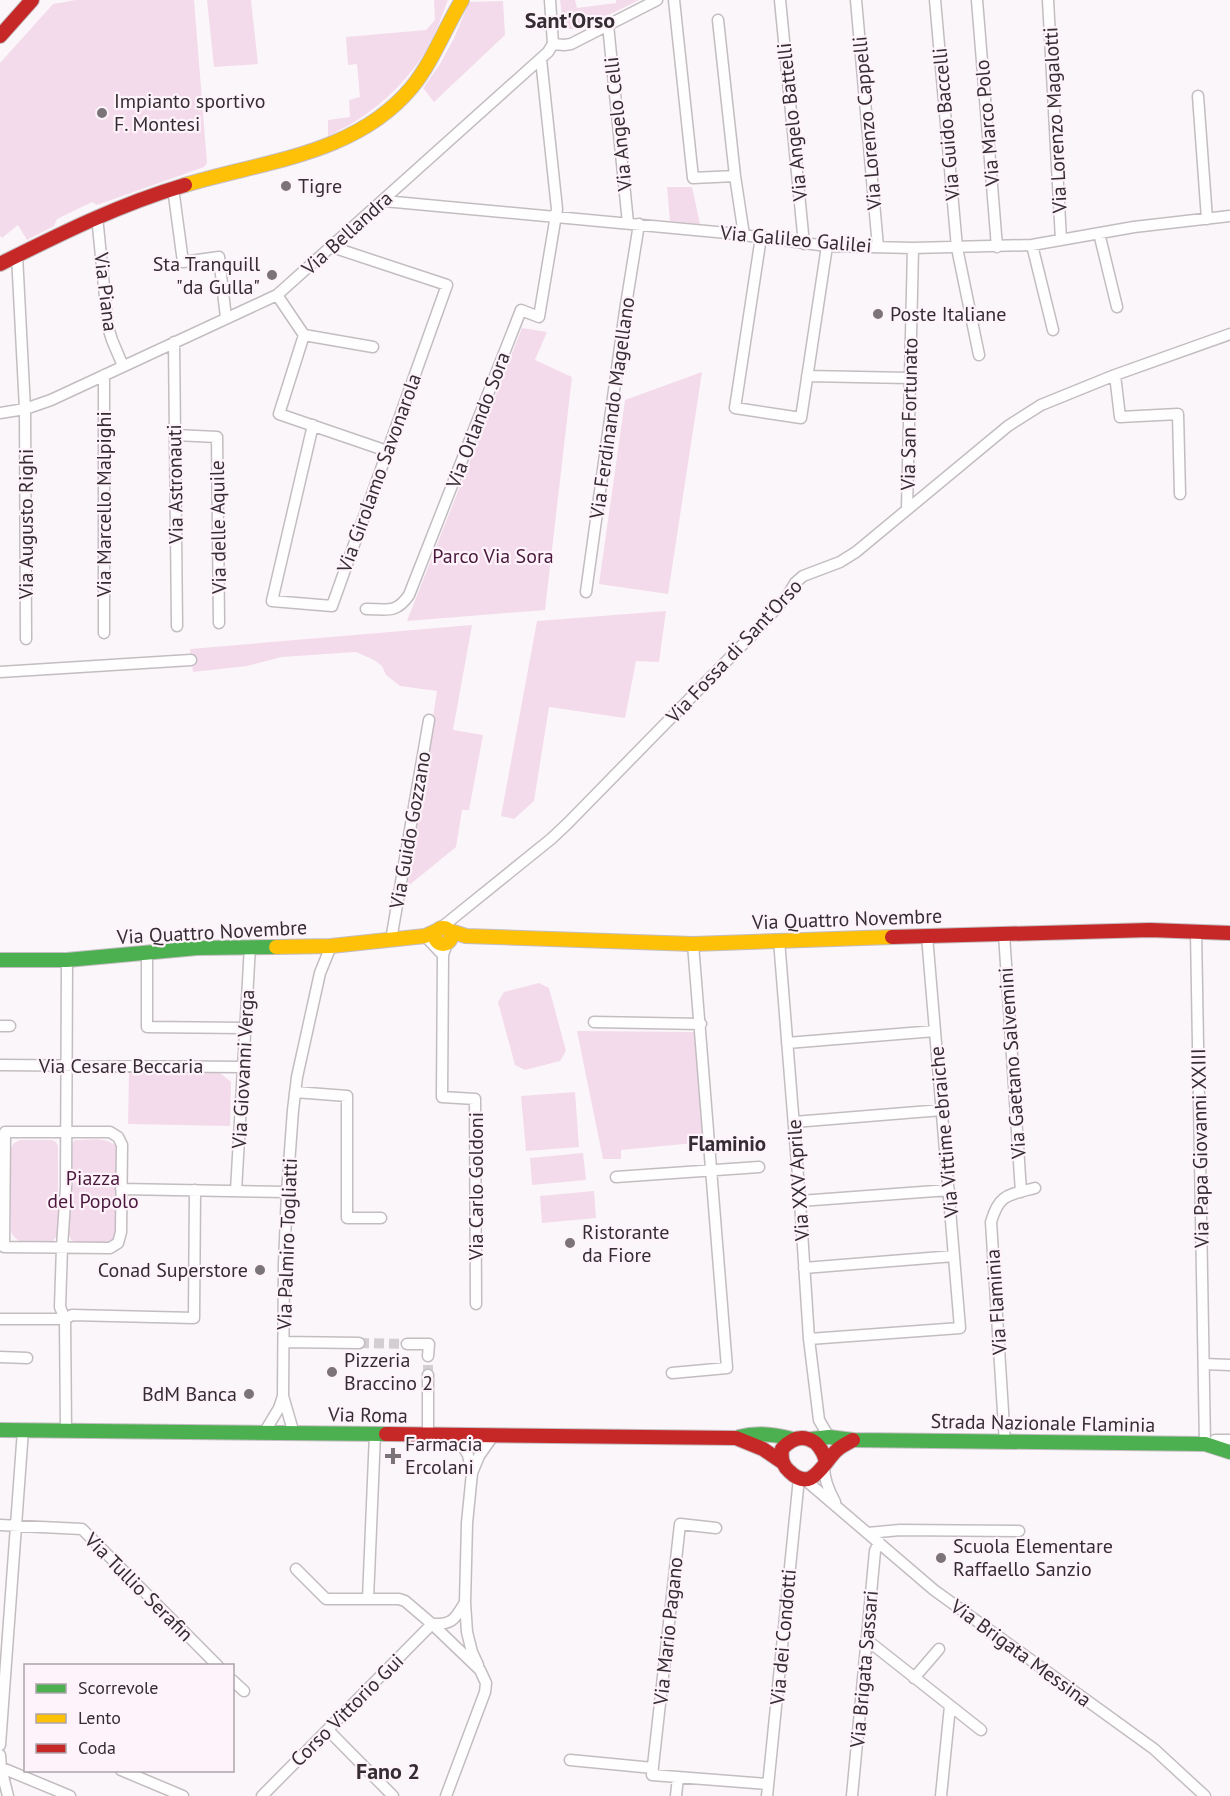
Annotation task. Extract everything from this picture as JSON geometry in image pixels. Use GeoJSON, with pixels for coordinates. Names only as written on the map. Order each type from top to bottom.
{"type":"FeatureCollection","features":[{"type":"Feature","properties":{"kind":"main road"},"geometry":{"type":"LineString","coordinates":[[0,19],[16,0]]}},
{"type":"Feature","properties":{"kind":"main road"},"geometry":{"type":"LineString","coordinates":[[0,36],[32,0]]}},
{"type":"Feature","properties":{"kind":"main road"},"geometry":{"type":"LineString","coordinates":[[0,264],[97,216],[173,188],[323,148],[349,137],[372,123],[404,96],[419,78],[462,0]]}},
{"type":"Feature","properties":{"kind":"main road","name":"Via Quattro Novembre"},"geometry":{"type":"LineString","coordinates":[[0,960],[67,960],[197,948],[326,946],[466,936],[693,944],[1150,930],[1230,933]]}},
{"type":"Feature","properties":{"kind":"main road","name":"Via Roma"},"geometry":{"type":"LineString","coordinates":[[0,1430],[736,1438],[756,1445],[782,1462]]}},
{"type":"Feature","properties":{"kind":"main road","name":"Via Roma"},"geometry":{"type":"LineString","coordinates":[[736,1438],[748,1434],[779,1435],[792,1439]]}},
{"type":"Feature","properties":{"kind":"main road","name":"Strada Nazionale Flaminia"},"geometry":{"type":"LineString","coordinates":[[792,1439],[829,1437],[853,1440],[1005,1443],[1210,1442],[1230,1452]]}},
{"type":"Feature","properties":{"kind":"main road"},"geometry":{"type":"LineString","coordinates":[[792,1439],[782,1449],[782,1462],[790,1472],[801,1478],[815,1476],[836,1450],[853,1440]]}},
{"type":"Feature","properties":{"kind":"main road"},"geometry":{"type":"LineString","coordinates":[[812,1439],[822,1449],[825,1464]]}},
{"type":"Feature","properties":{"kind":"street"},"geometry":{"type":"LineString","coordinates":[[550,0],[553,44],[571,44],[657,0]]}},
{"type":"Feature","properties":{"kind":"street"},"geometry":{"type":"LineString","coordinates":[[674,0],[693,178],[735,177]]}},
{"type":"Feature","properties":{"kind":"street","name":"Via Angelo Battelli"},"geometry":{"type":"LineString","coordinates":[[780,0],[804,244]]}},
{"type":"Feature","properties":{"kind":"street","name":"Via Lorenzo Cappelli"},"geometry":{"type":"LineString","coordinates":[[856,0],[878,247]]}},
{"type":"Feature","properties":{"kind":"street","name":"Via Guido Baccelli"},"geometry":{"type":"LineString","coordinates":[[935,0],[957,248],[979,355]]}},
{"type":"Feature","properties":{"kind":"street","name":"Via Marco Polo"},"geometry":{"type":"LineString","coordinates":[[977,0],[997,247]]}},
{"type":"Feature","properties":{"kind":"street","name":"Via Lorenzo Magalotti"},"geometry":{"type":"LineString","coordinates":[[1048,0],[1061,240]]}},
{"type":"Feature","properties":{"kind":"street"},"geometry":{"type":"LineString","coordinates":[[718,20],[735,177],[744,236]]}},
{"type":"Feature","properties":{"kind":"street","name":"Via Angelo Celli"},"geometry":{"type":"LineString","coordinates":[[608,25],[634,224]]}},
{"type":"Feature","properties":{"kind":"street","name":"Via Bellandra"},"geometry":{"type":"LineString","coordinates":[[0,413],[26,409],[51,400],[278,295],[541,59],[553,44]]}},
{"type":"Feature","properties":{"kind":"street"},"geometry":{"type":"LineString","coordinates":[[541,59],[557,209],[555,217]]}},
{"type":"Feature","properties":{"kind":"street"},"geometry":{"type":"LineString","coordinates":[[1198,96],[1207,219]]}},
{"type":"Feature","properties":{"kind":"street"},"geometry":{"type":"LineString","coordinates":[[173,188],[183,262],[219,257],[226,318]]}},
{"type":"Feature","properties":{"kind":"street","name":"Via Galileo Galilei"},"geometry":{"type":"LineString","coordinates":[[384,201],[634,224],[826,246],[913,248],[1032,245],[1099,233],[1230,216]]}},
{"type":"Feature","properties":{"kind":"street","name":"Via Piana"},"geometry":{"type":"LineString","coordinates":[[97,216],[108,327],[111,340],[123,366]]}},
{"type":"Feature","properties":{"kind":"street","name":"Via Orlando Sora"},"geometry":{"type":"LineString","coordinates":[[366,609],[392,609],[402,606],[409,595],[521,310],[539,317],[555,217]]}},
{"type":"Feature","properties":{"kind":"street","name":"Via Ferdinando Magellano"},"geometry":{"type":"LineString","coordinates":[[586,592],[625,311],[634,224]]}},
{"type":"Feature","properties":{"kind":"street"},"geometry":{"type":"LineString","coordinates":[[1099,233],[1117,307]]}},
{"type":"Feature","properties":{"kind":"street"},"geometry":{"type":"LineString","coordinates":[[761,237],[735,408],[801,418],[826,246]]}},
{"type":"Feature","properties":{"kind":"street"},"geometry":{"type":"LineString","coordinates":[[1032,245],[1053,330]]}},
{"type":"Feature","properties":{"kind":"street","name":"Via Girolamo Savonarola"},"geometry":{"type":"LineString","coordinates":[[313,425],[272,601],[332,606],[447,285],[332,247]]}},
{"type":"Feature","properties":{"kind":"street","name":"Via San Fortunato"},"geometry":{"type":"LineString","coordinates":[[907,509],[913,248]]}},
{"type":"Feature","properties":{"kind":"street","name":"Via Augusto Righi"},"geometry":{"type":"LineString","coordinates":[[17,255],[26,409],[26,639]]}},
{"type":"Feature","properties":{"kind":"street"},"geometry":{"type":"LineString","coordinates":[[278,295],[304,335],[373,347]]}},
{"type":"Feature","properties":{"kind":"street","name":"Via Fossa di Sant'Orso"},"geometry":{"type":"LineString","coordinates":[[442,938],[448,921],[567,824],[730,659],[803,576],[840,562],[855,552],[1022,416],[1041,405],[1115,375],[1230,334]]}},
{"type":"Feature","properties":{"kind":"street"},"geometry":{"type":"LineString","coordinates":[[304,335],[279,414],[387,451]]}},
{"type":"Feature","properties":{"kind":"street","name":"Via Astronauti"},"geometry":{"type":"LineString","coordinates":[[174,342],[177,626]]}},
{"type":"Feature","properties":{"kind":"street","name":"Via Marcello Malpighi"},"geometry":{"type":"LineString","coordinates":[[104,375],[104,633]]}},
{"type":"Feature","properties":{"kind":"street"},"geometry":{"type":"LineString","coordinates":[[1115,375],[1120,417],[1178,414],[1180,494]]}},
{"type":"Feature","properties":{"kind":"street"},"geometry":{"type":"LineString","coordinates":[[807,376],[909,378]]}},
{"type":"Feature","properties":{"kind":"street","name":"Via delle Aquile"},"geometry":{"type":"LineString","coordinates":[[175,435],[217,437],[219,623]]}},
{"type":"Feature","properties":{"kind":"street"},"geometry":{"type":"LineString","coordinates":[[0,672],[191,660]]}},
{"type":"Feature","properties":{"kind":"street","name":"Via Guido Gozzano"},"geometry":{"type":"LineString","coordinates":[[391,940],[429,720]]}},
{"type":"Feature","properties":{"kind":"street","name":"Via Papa Giovanni XXIII"},"geometry":{"type":"LineString","coordinates":[[1196,931],[1204,1364],[1210,1442]]}},
{"type":"Feature","properties":{"kind":"street","name":"Via Gaetano Salvemini"},"geometry":{"type":"LineString","coordinates":[[1004,934],[1020,1192]]}},
{"type":"Feature","properties":{"kind":"street","name":"Via Vittime ebraiche"},"geometry":{"type":"LineString","coordinates":[[809,1339],[960,1328],[927,936]]}},
{"type":"Feature","properties":{"kind":"street","name":"Via Carlo Goldoni"},"geometry":{"type":"LineString","coordinates":[[442,938],[442,1097],[475,1099],[476,1304]]}},
{"type":"Feature","properties":{"kind":"street","name":"Via XXV Aprile"},"geometry":{"type":"LineString","coordinates":[[779,940],[809,1339],[819,1420],[829,1437]]}},
{"type":"Feature","properties":{"kind":"street"},"geometry":{"type":"LineString","coordinates":[[672,1373],[727,1368],[693,944]]}},
{"type":"Feature","properties":{"kind":"street","name":"Via Giovanni Verga"},"geometry":{"type":"LineString","coordinates":[[236,1191],[250,946]]}},
{"type":"Feature","properties":{"kind":"street","name":"Via Palmiro Togliatti"},"geometry":{"type":"LineString","coordinates":[[288,1433],[284,1396],[287,1192],[295,1092],[326,946]]}},
{"type":"Feature","properties":{"kind":"street"},"geometry":{"type":"LineString","coordinates":[[147,953],[147,1027],[244,1028]]}},
{"type":"Feature","properties":{"kind":"street"},"geometry":{"type":"LineString","coordinates":[[66,1431],[65,1319],[60,1308],[66,1187],[67,960]]}},
{"type":"Feature","properties":{"kind":"street"},"geometry":{"type":"LineString","coordinates":[[594,1022],[701,1024]]}},
{"type":"Feature","properties":{"kind":"street"},"geometry":{"type":"LineString","coordinates":[[787,1043],[935,1031]]}},
{"type":"Feature","properties":{"kind":"street","name":"Via Cesare Beccaria"},"geometry":{"type":"LineString","coordinates":[[0,1065],[242,1067]]}},
{"type":"Feature","properties":{"kind":"street"},"geometry":{"type":"LineString","coordinates":[[295,1092],[348,1096],[347,1218],[381,1218]]}},
{"type":"Feature","properties":{"kind":"street"},"geometry":{"type":"LineString","coordinates":[[794,1122],[942,1110]]}},
{"type":"Feature","properties":{"kind":"street"},"geometry":{"type":"LineString","coordinates":[[5,1132],[66,1132],[110,1132],[118,1137],[122,1145],[121,1232],[118,1243],[110,1248],[4,1247],[2,1188],[5,1132]]}},
{"type":"Feature","properties":{"kind":"street"},"geometry":{"type":"LineString","coordinates":[[616,1177],[759,1167]]}},
{"type":"Feature","properties":{"kind":"street","name":"Via Flaminia"},"geometry":{"type":"LineString","coordinates":[[1005,1443],[991,1222],[996,1206],[1009,1195],[1035,1188]]}},
{"type":"Feature","properties":{"kind":"street"},"geometry":{"type":"LineString","coordinates":[[121,1189],[287,1192]]}},
{"type":"Feature","properties":{"kind":"street"},"geometry":{"type":"LineString","coordinates":[[0,1319],[65,1319],[72,1315],[194,1318],[195,1190]]}},
{"type":"Feature","properties":{"kind":"street"},"geometry":{"type":"LineString","coordinates":[[800,1201],[949,1190]]}},
{"type":"Feature","properties":{"kind":"street"},"geometry":{"type":"LineString","coordinates":[[804,1268],[954,1256]]}},
{"type":"Feature","properties":{"kind":"street"},"geometry":{"type":"LineString","coordinates":[[284,1342],[359,1343]]}},
{"type":"Feature","properties":{"kind":"street"},"geometry":{"type":"LineString","coordinates":[[407,1344],[429,1344],[428,1356]]}},
{"type":"Feature","properties":{"kind":"street"},"geometry":{"type":"LineString","coordinates":[[0,1357],[27,1358]]}},
{"type":"Feature","properties":{"kind":"street"},"geometry":{"type":"LineString","coordinates":[[1204,1364],[1230,1365]]}},
{"type":"Feature","properties":{"kind":"street"},"geometry":{"type":"LineString","coordinates":[[428,1375],[428,1435]]}},
{"type":"Feature","properties":{"kind":"street","name":"Via Palmiro Togliatti"},"geometry":{"type":"LineString","coordinates":[[264,1433],[284,1396]]}},
{"type":"Feature","properties":{"kind":"street","name":"Via Palmiro Togliatti"},"geometry":{"type":"LineString","coordinates":[[279,1408],[278,1423],[288,1433]]}},
{"type":"Feature","properties":{"kind":"street","name":"Via XXV Aprile"},"geometry":{"type":"LineString","coordinates":[[812,1439],[819,1420]]}},
{"type":"Feature","properties":{"kind":"street"},"geometry":{"type":"LineString","coordinates":[[0,1745],[4,1643],[23,1430]]}},
{"type":"Feature","properties":{"kind":"street"},"geometry":{"type":"LineString","coordinates":[[368,1599],[375,1434]]}},
{"type":"Feature","properties":{"kind":"street"},"geometry":{"type":"LineString","coordinates":[[456,1435],[473,1456]]}},
{"type":"Feature","properties":{"kind":"street"},"geometry":{"type":"LineString","coordinates":[[446,1796],[485,1692],[486,1683],[466,1632],[467,1523],[474,1436]]}},
{"type":"Feature","properties":{"kind":"street"},"geometry":{"type":"LineString","coordinates":[[473,1456],[493,1436]]}},
{"type":"Feature","properties":{"kind":"street","name":"Strada Nazionale Flaminia"},"geometry":{"type":"LineString","coordinates":[[1210,1442],[1230,1440]]}},
{"type":"Feature","properties":{"kind":"street","name":"Via Brigata Messina"},"geometry":{"type":"LineString","coordinates":[[825,1464],[824,1474],[828,1490],[838,1508]]}},
{"type":"Feature","properties":{"kind":"street","name":"Via Brigata Messina"},"geometry":{"type":"LineString","coordinates":[[801,1478],[934,1590],[1154,1749],[1205,1796]]}},
{"type":"Feature","properties":{"kind":"street","name":"Via dei Condotti"},"geometry":{"type":"LineString","coordinates":[[767,1796],[801,1478]]}},
{"type":"Feature","properties":{"kind":"street","name":"Via Mario Pagano"},"geometry":{"type":"LineString","coordinates":[[652,1772],[680,1524],[716,1528]]}},
{"type":"Feature","properties":{"kind":"street","name":"Via Tullio Serafin"},"geometry":{"type":"LineString","coordinates":[[0,1525],[82,1529],[217,1664]]}},
{"type":"Feature","properties":{"kind":"street"},"geometry":{"type":"LineString","coordinates":[[868,1533],[900,1530],[1019,1531]]}},
{"type":"Feature","properties":{"kind":"street","name":"Via Brigata Sassari"},"geometry":{"type":"LineString","coordinates":[[852,1796],[875,1551],[879,1542]]}},
{"type":"Feature","properties":{"kind":"street"},"geometry":{"type":"LineString","coordinates":[[296,1569],[326,1599],[399,1599],[405,1601],[480,1670]]}},
{"type":"Feature","properties":{"kind":"street"},"geometry":{"type":"LineString","coordinates":[[453,1643],[454,1620],[465,1603]]}},
{"type":"Feature","properties":{"kind":"street"},"geometry":{"type":"LineString","coordinates":[[432,1624],[443,1625],[454,1620]]}},
{"type":"Feature","properties":{"kind":"street","name":"Corso Vittorio Gui"},"geometry":{"type":"LineString","coordinates":[[262,1796],[432,1624]]}},
{"type":"Feature","properties":{"kind":"street"},"geometry":{"type":"LineString","coordinates":[[453,1643],[460,1640],[466,1632]]}},
{"type":"Feature","properties":{"kind":"street"},"geometry":{"type":"LineString","coordinates":[[867,1640],[981,1730]]}},
{"type":"Feature","properties":{"kind":"street"},"geometry":{"type":"LineString","coordinates":[[914,1678],[939,1649]]}},
{"type":"Feature","properties":{"kind":"street"},"geometry":{"type":"LineString","coordinates":[[234,1682],[244,1691]]}},
{"type":"Feature","properties":{"kind":"street"},"geometry":{"type":"LineString","coordinates":[[941,1796],[950,1706]]}},
{"type":"Feature","properties":{"kind":"street"},"geometry":{"type":"LineString","coordinates":[[328,1730],[393,1796]]}},
{"type":"Feature","properties":{"kind":"street"},"geometry":{"type":"LineString","coordinates":[[0,1755],[8,1796]]}},
{"type":"Feature","properties":{"kind":"street"},"geometry":{"type":"LineString","coordinates":[[570,1760],[678,1777],[768,1784]]}},
{"type":"Feature","properties":{"kind":"street"},"geometry":{"type":"LineString","coordinates":[[1,1767],[70,1796]]}},
{"type":"Feature","properties":{"kind":"street"},"geometry":{"type":"LineString","coordinates":[[126,1772],[183,1796]]}},
{"type":"Feature","properties":{"kind":"street"},"geometry":{"type":"LineString","coordinates":[[676,1796],[678,1777]]}},
{"type":"Feature","properties":{"kind":"green space","name":"Impianto sportivo F. Montesi"},"geometry":{"type":"Polygon","coordinates":[[[76,0],[194,0],[207,163],[204,167],[97,205],[92,202],[57,219],[54,226],[27,240],[18,225],[2,238],[0,236],[0,63],[53,4],[76,0]]]}},
{"type":"Feature","properties":{"kind":"green space"},"geometry":{"type":"Polygon","coordinates":[[[207,0],[251,0],[258,64],[214,67],[207,0]]]}},
{"type":"Feature","properties":{"kind":"green space"},"geometry":{"type":"Polygon","coordinates":[[[434,0],[448,0],[431,42],[409,75],[371,110],[328,136],[328,120],[350,117],[349,100],[360,97],[357,64],[348,65],[346,37],[426,30],[435,20],[434,0]]]}},
{"type":"Feature","properties":{"kind":"green space"},"geometry":{"type":"Polygon","coordinates":[[[560,0],[575,0],[577,8],[616,3],[616,0],[639,0],[573,29],[567,29],[563,24],[560,0]]]}},
{"type":"Feature","properties":{"kind":"green space"},"geometry":{"type":"Polygon","coordinates":[[[503,1],[505,35],[434,102],[423,88],[440,64],[454,38],[469,2],[503,1]]]}},
{"type":"Feature","properties":{"kind":"green space"},"geometry":{"type":"Polygon","coordinates":[[[667,187],[692,187],[700,224],[670,221],[667,187]]]}},
{"type":"Feature","properties":{"kind":"green space","name":"Parco Via Sora"},"geometry":{"type":"Polygon","coordinates":[[[522,328],[547,332],[535,360],[572,377],[545,610],[407,621],[522,328]]]}},
{"type":"Feature","properties":{"kind":"green space"},"geometry":{"type":"Polygon","coordinates":[[[702,372],[668,594],[599,584],[625,400],[702,372]]]}},
{"type":"Feature","properties":{"kind":"green space"},"geometry":{"type":"Polygon","coordinates":[[[666,611],[659,662],[636,661],[625,718],[549,707],[534,801],[514,819],[501,816],[537,621],[666,611]]]}},
{"type":"Feature","properties":{"kind":"green space"},"geometry":{"type":"Polygon","coordinates":[[[472,625],[453,730],[483,735],[469,810],[462,810],[456,847],[407,887],[437,691],[400,686],[386,675],[382,666],[356,652],[281,657],[247,666],[193,672],[190,649],[472,625]]]}},
{"type":"Feature","properties":{"kind":"green space"},"geometry":{"type":"Polygon","coordinates":[[[539,983],[549,988],[566,1051],[560,1061],[525,1070],[515,1065],[498,1002],[504,992],[539,983]]]}},
{"type":"Feature","properties":{"kind":"green space"},"geometry":{"type":"Polygon","coordinates":[[[577,1031],[694,1032],[705,1142],[621,1150],[621,1159],[603,1159],[577,1031]]]}},
{"type":"Feature","properties":{"kind":"green space"},"geometry":{"type":"Polygon","coordinates":[[[129,1072],[219,1072],[231,1082],[230,1126],[128,1124],[129,1072]]]}},
{"type":"Feature","properties":{"kind":"green space"},"geometry":{"type":"Polygon","coordinates":[[[575,1092],[579,1147],[526,1151],[521,1096],[575,1092]]]}},
{"type":"Feature","properties":{"kind":"green space","name":"Piazza del Popolo"},"geometry":{"type":"Polygon","coordinates":[[[20,1140],[52,1140],[58,1146],[58,1234],[52,1243],[23,1243],[11,1232],[11,1148],[20,1140]]]}},
{"type":"Feature","properties":{"kind":"green space","name":"Piazza del Popolo"},"geometry":{"type":"Polygon","coordinates":[[[75,1140],[104,1140],[118,1149],[117,1230],[114,1238],[107,1243],[75,1243],[69,1234],[70,1146],[75,1140]]]}},
{"type":"Feature","properties":{"kind":"green space"},"geometry":{"type":"Polygon","coordinates":[[[583,1153],[586,1180],[532,1185],[530,1158],[583,1153]]]}},
{"type":"Feature","properties":{"kind":"green space"},"geometry":{"type":"Polygon","coordinates":[[[594,1191],[596,1218],[542,1223],[540,1196],[594,1191]]]}},
{"type":"Feature","properties":{"kind":"tunnel"},"geometry":{"type":"LineString","coordinates":[[359,1343],[407,1344]]}},
{"type":"Feature","properties":{"kind":"tunnel"},"geometry":{"type":"LineString","coordinates":[[428,1356],[428,1375]]}},
{"type":"Feature","properties":{"kind":"traffic: fast"},"geometry":{"type":"LineString","coordinates":[[0,960],[67,960],[197,948],[276,947]]}},
{"type":"Feature","properties":{"kind":"traffic: fast"},"geometry":{"type":"LineString","coordinates":[[0,1430],[386,1434]]}},
{"type":"Feature","properties":{"kind":"traffic: fast"},"geometry":{"type":"LineString","coordinates":[[739,1437],[766,1434],[792,1439]]}},
{"type":"Feature","properties":{"kind":"traffic: fast"},"geometry":{"type":"LineString","coordinates":[[812,1439],[829,1437],[853,1440],[1205,1444],[1230,1452]]}},
{"type":"Feature","properties":{"kind":"traffic: slow"},"geometry":{"type":"LineString","coordinates":[[185,185],[307,152],[336,142],[364,128],[389,110],[412,87],[462,0]]}},
{"type":"Feature","properties":{"kind":"traffic: slow"},"geometry":{"type":"LineString","coordinates":[[440,928],[446,928],[451,936],[449,942],[440,944],[435,939],[435,933],[440,928]]}},
{"type":"Feature","properties":{"kind":"traffic: slow"},"geometry":{"type":"LineString","coordinates":[[276,947],[331,946],[425,936],[436,931]]}},
{"type":"Feature","properties":{"kind":"traffic: slow"},"geometry":{"type":"LineString","coordinates":[[450,931],[466,936],[693,944],[892,937]]}},
{"type":"Feature","properties":{"kind":"traffic: jam"},"geometry":{"type":"LineString","coordinates":[[0,36],[32,0]]}},
{"type":"Feature","properties":{"kind":"traffic: jam"},"geometry":{"type":"LineString","coordinates":[[0,264],[114,210],[185,185]]}},
{"type":"Feature","properties":{"kind":"traffic: jam"},"geometry":{"type":"LineString","coordinates":[[892,937],[1150,930],[1230,933]]}},
{"type":"Feature","properties":{"kind":"traffic: jam"},"geometry":{"type":"LineString","coordinates":[[386,1434],[736,1438],[763,1449],[782,1462]]}},
{"type":"Feature","properties":{"kind":"traffic: jam"},"geometry":{"type":"LineString","coordinates":[[826,1461],[819,1446],[808,1439],[795,1439],[782,1449],[785,1466],[797,1477],[804,1479],[816,1474],[837,1450],[853,1440]]}},
{"type":"Feature","properties":{"kind":"place","name":"Impianto sportivo F. Montesi"},"geometry":{"type":"Point","coordinates":[102,113]}},
{"type":"Feature","properties":{"kind":"place","name":"Tigre"},"geometry":{"type":"Point","coordinates":[286,186]}},
{"type":"Feature","properties":{"kind":"place","name":"Sta Tranquill \"da Gulla\""},"geometry":{"type":"Point","coordinates":[272,275]}},
{"type":"Feature","properties":{"kind":"place","name":"Poste Italiane"},"geometry":{"type":"Point","coordinates":[878,314]}},
{"type":"Feature","properties":{"kind":"place","name":"Ristorante da Fiore"},"geometry":{"type":"Point","coordinates":[570,1243]}},
{"type":"Feature","properties":{"kind":"place","name":"Conad Superstore"},"geometry":{"type":"Point","coordinates":[260,1270]}},
{"type":"Feature","properties":{"kind":"place","name":"Pizzeria Braccino 2"},"geometry":{"type":"Point","coordinates":[332,1372]}},
{"type":"Feature","properties":{"kind":"place","name":"BdM Banca"},"geometry":{"type":"Point","coordinates":[249,1394]}},
{"type":"Feature","properties":{"kind":"place","name":"Farmacia Ercolani"},"geometry":{"type":"Point","coordinates":[393,1456]}},
{"type":"Feature","properties":{"kind":"place","name":"Scuola Elementare Raffaello Sanzio"},"geometry":{"type":"Point","coordinates":[941,1558]}},
{"type":"Feature","properties":{"kind":"district","name":"Sant'Orso"},"geometry":{"type":"Point","coordinates":[570,20]}},
{"type":"Feature","properties":{"kind":"district","name":"Flaminio"},"geometry":{"type":"Point","coordinates":[727,1144]}},
{"type":"Feature","properties":{"kind":"district","name":"Fano 2"},"geometry":{"type":"Point","coordinates":[388,1771]}}]}
